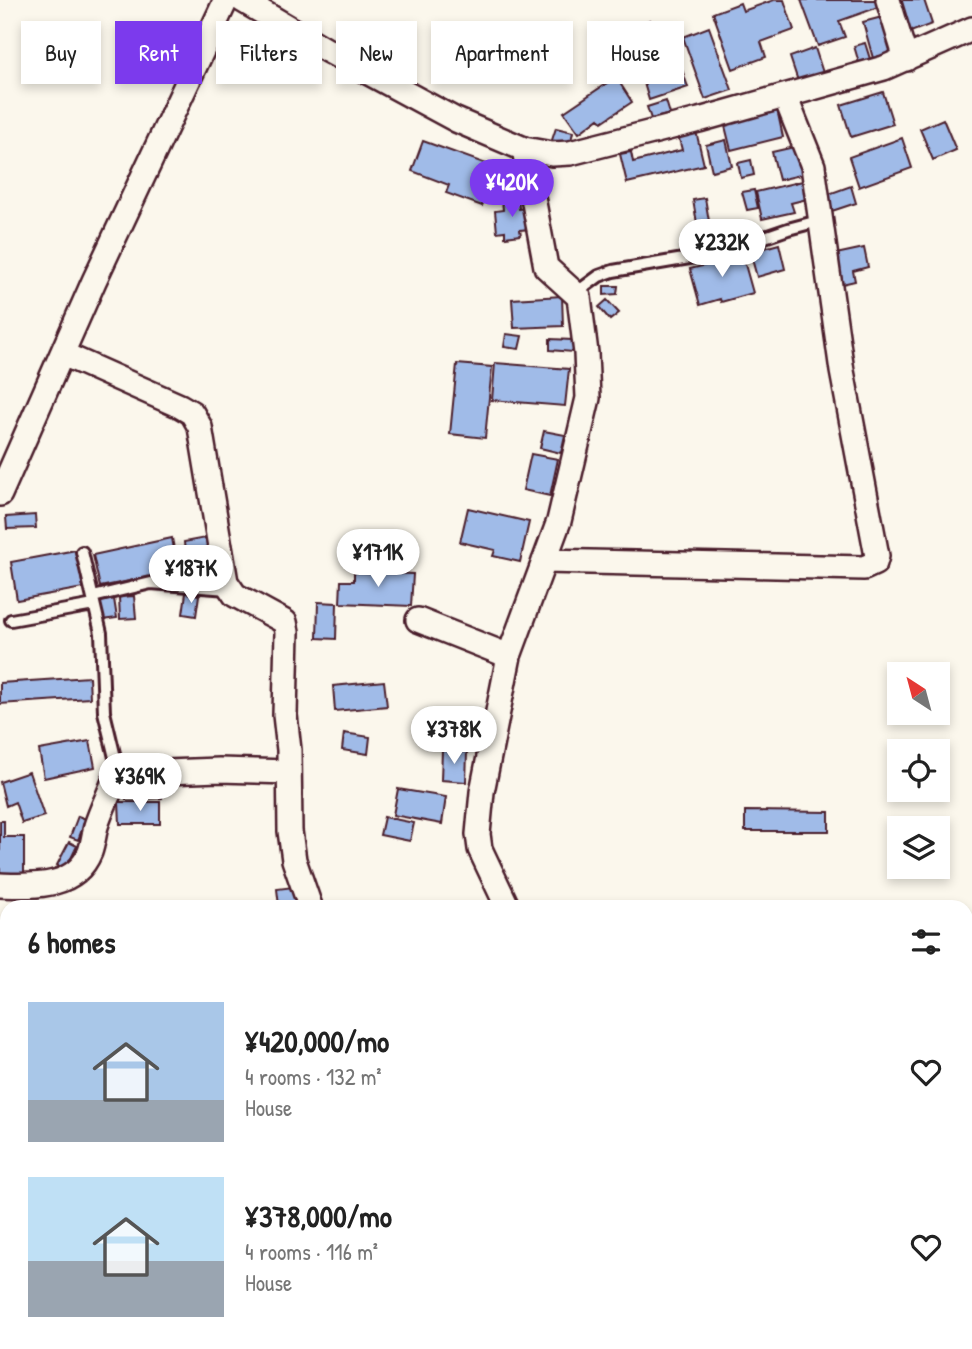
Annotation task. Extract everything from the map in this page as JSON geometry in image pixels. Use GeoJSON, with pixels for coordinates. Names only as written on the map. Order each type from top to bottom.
{"type":"FeatureCollection","features":[{"type":"Feature","properties":{"kind":"street"},"geometry":{"type":"LineString","coordinates":[[0,494],[94,281],[226,0]]}},
{"type":"Feature","properties":{"kind":"street"},"geometry":{"type":"LineString","coordinates":[[242,0],[328,51],[456,120],[524,149],[552,153],[569,153],[884,68],[972,29]]}},
{"type":"Feature","properties":{"kind":"street"},"geometry":{"type":"LineString","coordinates":[[888,0],[906,58]]}},
{"type":"Feature","properties":{"kind":"street"},"geometry":{"type":"LineString","coordinates":[[544,561],[864,568],[875,563],[877,556],[842,371],[813,166],[785,96]]}},
{"type":"Feature","properties":{"kind":"street"},"geometry":{"type":"LineString","coordinates":[[504,900],[485,864],[478,834],[482,792],[509,656],[559,521],[588,398],[579,297],[546,267],[524,149]]}},
{"type":"Feature","properties":{"kind":"street"},"geometry":{"type":"LineString","coordinates":[[63,354],[192,412],[200,427],[226,582],[235,595],[285,622],[288,642],[285,715],[290,831],[293,860],[308,900]]}},
{"type":"Feature","properties":{"kind":"street"},"geometry":{"type":"LineString","coordinates":[[418,620],[509,656]]}},
{"type":"Feature","properties":{"kind":"street"},"geometry":{"type":"LineString","coordinates":[[7,892],[61,882],[82,866],[90,853],[97,823],[118,770],[140,773],[206,770],[289,772]]}},
{"type":"Feature","properties":{"kind":"lane"},"geometry":{"type":"LineString","coordinates":[[576,293],[599,276],[613,271],[719,253],[822,219]]}},
{"type":"Feature","properties":{"kind":"lane"},"geometry":{"type":"LineString","coordinates":[[82,552],[101,633],[104,712],[118,770]]}},
{"type":"Feature","properties":{"kind":"lane"},"geometry":{"type":"LineString","coordinates":[[11,620],[94,601],[150,583],[231,589]]}},
{"type":"Feature","properties":{"kind":"building"},"geometry":{"type":"Polygon","coordinates":[[[774,0],[784,0],[794,30],[761,42],[766,57],[733,69],[713,13],[740,3],[743,11],[774,0]]]}},
{"type":"Feature","properties":{"kind":"building"},"geometry":{"type":"Polygon","coordinates":[[[801,0],[876,0],[879,7],[839,21],[845,37],[818,46],[801,0]]]}},
{"type":"Feature","properties":{"kind":"building"},"geometry":{"type":"Polygon","coordinates":[[[896,0],[924,0],[932,24],[908,33],[896,0]]]}},
{"type":"Feature","properties":{"kind":"building"},"geometry":{"type":"Polygon","coordinates":[[[886,16],[897,56],[874,62],[863,22],[886,16]]]}},
{"type":"Feature","properties":{"kind":"building"},"geometry":{"type":"Polygon","coordinates":[[[709,27],[732,90],[705,99],[684,37],[709,27]]]}},
{"type":"Feature","properties":{"kind":"building"},"geometry":{"type":"Polygon","coordinates":[[[865,43],[870,59],[859,63],[854,46],[865,43]]]}},
{"type":"Feature","properties":{"kind":"building"},"geometry":{"type":"Polygon","coordinates":[[[815,48],[825,79],[800,87],[790,57],[815,48]]]}},
{"type":"Feature","properties":{"kind":"building"},"geometry":{"type":"Polygon","coordinates":[[[684,75],[688,87],[649,100],[644,84],[684,84],[684,75]]]}},
{"type":"Feature","properties":{"kind":"building"},"geometry":{"type":"Polygon","coordinates":[[[606,84],[620,84],[632,102],[602,122],[599,118],[579,133],[564,112],[606,84]]]}},
{"type":"Feature","properties":{"kind":"building"},"geometry":{"type":"Polygon","coordinates":[[[883,92],[893,124],[851,137],[841,105],[883,92]]]}},
{"type":"Feature","properties":{"kind":"building"},"geometry":{"type":"Polygon","coordinates":[[[666,101],[670,114],[651,119],[647,107],[666,101]]]}},
{"type":"Feature","properties":{"kind":"building"},"geometry":{"type":"Polygon","coordinates":[[[777,109],[783,137],[731,150],[724,122],[777,109]]]}},
{"type":"Feature","properties":{"kind":"building"},"geometry":{"type":"Polygon","coordinates":[[[943,119],[956,150],[933,160],[920,129],[943,119]]]}},
{"type":"Feature","properties":{"kind":"building"},"geometry":{"type":"Polygon","coordinates":[[[556,128],[573,132],[570,145],[552,140],[556,128]]]}},
{"type":"Feature","properties":{"kind":"building"},"geometry":{"type":"Polygon","coordinates":[[[696,131],[704,165],[627,183],[620,154],[631,152],[633,162],[682,150],[678,135],[696,131]]]}},
{"type":"Feature","properties":{"kind":"building"},"geometry":{"type":"Polygon","coordinates":[[[902,138],[912,168],[859,187],[849,157],[902,138]]]}},
{"type":"Feature","properties":{"kind":"building"},"geometry":{"type":"Polygon","coordinates":[[[726,140],[732,166],[712,171],[706,145],[726,140]]]}},
{"type":"Feature","properties":{"kind":"building"},"geometry":{"type":"Polygon","coordinates":[[[423,141],[492,166],[489,175],[493,176],[482,206],[446,193],[449,185],[412,171],[423,141]]]}},
{"type":"Feature","properties":{"kind":"building"},"geometry":{"type":"Polygon","coordinates":[[[803,145],[809,173],[779,180],[772,152],[803,145]]]}},
{"type":"Feature","properties":{"kind":"building"},"geometry":{"type":"Polygon","coordinates":[[[751,160],[754,175],[741,178],[738,163],[751,160]]]}},
{"type":"Feature","properties":{"kind":"building"},"geometry":{"type":"Polygon","coordinates":[[[807,180],[811,198],[791,203],[794,212],[762,219],[756,192],[807,180]]]}},
{"type":"Feature","properties":{"kind":"building"},"geometry":{"type":"Polygon","coordinates":[[[851,186],[856,203],[829,212],[823,196],[851,186]]]}},
{"type":"Feature","properties":{"kind":"building"},"geometry":{"type":"Polygon","coordinates":[[[754,190],[758,208],[747,210],[742,192],[754,190]]]}},
{"type":"Feature","properties":{"kind":"building"},"geometry":{"type":"Polygon","coordinates":[[[705,198],[710,227],[698,229],[693,200],[705,198]]]}},
{"type":"Feature","properties":{"kind":"building"},"geometry":{"type":"Polygon","coordinates":[[[518,199],[519,209],[528,208],[530,229],[520,230],[521,235],[505,237],[505,231],[497,232],[495,211],[503,210],[502,200],[518,199]]]}},
{"type":"Feature","properties":{"kind":"building"},"geometry":{"type":"Polygon","coordinates":[[[779,244],[785,269],[757,277],[750,252],[779,244]]]}},
{"type":"Feature","properties":{"kind":"building"},"geometry":{"type":"Polygon","coordinates":[[[864,248],[868,267],[853,271],[855,281],[842,284],[836,254],[864,248]]]}},
{"type":"Feature","properties":{"kind":"building"},"geometry":{"type":"Polygon","coordinates":[[[741,250],[753,293],[700,305],[690,269],[710,264],[708,259],[741,250]]]}},
{"type":"Feature","properties":{"kind":"building"},"geometry":{"type":"Polygon","coordinates":[[[604,286],[618,286],[617,294],[604,295],[604,286]]]}},
{"type":"Feature","properties":{"kind":"building"},"geometry":{"type":"Polygon","coordinates":[[[562,296],[563,326],[514,328],[512,299],[562,296]]]}},
{"type":"Feature","properties":{"kind":"building"},"geometry":{"type":"Polygon","coordinates":[[[607,300],[619,313],[610,320],[599,307],[607,300]]]}},
{"type":"Feature","properties":{"kind":"building"},"geometry":{"type":"Polygon","coordinates":[[[506,334],[522,336],[519,349],[504,347],[506,334]]]}},
{"type":"Feature","properties":{"kind":"building"},"geometry":{"type":"Polygon","coordinates":[[[550,339],[573,340],[573,352],[550,350],[550,339]]]}},
{"type":"Feature","properties":{"kind":"building"},"geometry":{"type":"Polygon","coordinates":[[[495,363],[569,369],[565,406],[492,400],[495,363]]]}},
{"type":"Feature","properties":{"kind":"building"},"geometry":{"type":"Polygon","coordinates":[[[457,364],[492,367],[485,438],[450,434],[457,364]]]}},
{"type":"Feature","properties":{"kind":"building"},"geometry":{"type":"Polygon","coordinates":[[[544,431],[565,435],[561,453],[540,448],[544,431]]]}},
{"type":"Feature","properties":{"kind":"building"},"geometry":{"type":"Polygon","coordinates":[[[531,454],[558,459],[550,496],[523,490],[531,454]]]}},
{"type":"Feature","properties":{"kind":"building"},"geometry":{"type":"Polygon","coordinates":[[[468,508],[529,522],[520,562],[493,556],[495,550],[460,542],[468,508]]]}},
{"type":"Feature","properties":{"kind":"building"},"geometry":{"type":"Polygon","coordinates":[[[35,515],[36,528],[7,529],[6,517],[35,515]]]}},
{"type":"Feature","properties":{"kind":"building"},"geometry":{"type":"Polygon","coordinates":[[[172,538],[178,571],[100,587],[93,555],[172,538]]]}},
{"type":"Feature","properties":{"kind":"building"},"geometry":{"type":"Polygon","coordinates":[[[206,538],[208,550],[185,553],[184,542],[206,538]]]}},
{"type":"Feature","properties":{"kind":"building"},"geometry":{"type":"Polygon","coordinates":[[[76,550],[83,588],[17,600],[11,562],[76,550]]]}},
{"type":"Feature","properties":{"kind":"building"},"geometry":{"type":"Polygon","coordinates":[[[185,558],[200,559],[198,580],[183,579],[185,558]]]}},
{"type":"Feature","properties":{"kind":"building"},"geometry":{"type":"Polygon","coordinates":[[[354,572],[413,574],[411,606],[340,603],[341,581],[354,581],[354,572]]]}},
{"type":"Feature","properties":{"kind":"building"},"geometry":{"type":"Polygon","coordinates":[[[186,593],[199,595],[196,616],[183,614],[186,593]]]}},
{"type":"Feature","properties":{"kind":"building"},"geometry":{"type":"Polygon","coordinates":[[[134,596],[136,618],[120,619],[119,597],[134,596]]]}},
{"type":"Feature","properties":{"kind":"building"},"geometry":{"type":"Polygon","coordinates":[[[114,599],[117,618],[102,620],[100,600],[114,599]]]}},
{"type":"Feature","properties":{"kind":"building"},"geometry":{"type":"Polygon","coordinates":[[[318,602],[337,603],[336,639],[317,638],[318,602]]]}},
{"type":"Feature","properties":{"kind":"building"},"geometry":{"type":"Polygon","coordinates":[[[89,677],[90,698],[0,704],[0,683],[89,677]]]}},
{"type":"Feature","properties":{"kind":"building"},"geometry":{"type":"Polygon","coordinates":[[[384,681],[387,706],[335,711],[333,686],[384,681]]]}},
{"type":"Feature","properties":{"kind":"building"},"geometry":{"type":"Polygon","coordinates":[[[344,733],[370,737],[368,754],[342,750],[344,733]]]}},
{"type":"Feature","properties":{"kind":"building"},"geometry":{"type":"Polygon","coordinates":[[[90,741],[95,767],[44,778],[39,750],[90,741]]]}},
{"type":"Feature","properties":{"kind":"building"},"geometry":{"type":"Polygon","coordinates":[[[442,750],[467,752],[466,782],[441,780],[442,750]]]}},
{"type":"Feature","properties":{"kind":"building"},"geometry":{"type":"Polygon","coordinates":[[[29,772],[44,816],[22,823],[15,802],[6,806],[0,782],[29,772]]]}},
{"type":"Feature","properties":{"kind":"building"},"geometry":{"type":"Polygon","coordinates":[[[161,780],[162,798],[126,799],[126,782],[161,780]]]}},
{"type":"Feature","properties":{"kind":"building"},"geometry":{"type":"Polygon","coordinates":[[[398,789],[446,797],[442,824],[393,815],[398,789]]]}},
{"type":"Feature","properties":{"kind":"building"},"geometry":{"type":"Polygon","coordinates":[[[119,802],[160,802],[160,824],[120,824],[119,802]]]}},
{"type":"Feature","properties":{"kind":"building"},"geometry":{"type":"Polygon","coordinates":[[[745,811],[829,812],[829,831],[745,831],[745,811]]]}},
{"type":"Feature","properties":{"kind":"building"},"geometry":{"type":"Polygon","coordinates":[[[78,816],[86,819],[78,840],[70,837],[78,816]]]}},
{"type":"Feature","properties":{"kind":"building"},"geometry":{"type":"Polygon","coordinates":[[[384,817],[414,823],[410,841],[380,835],[384,817]]]}},
{"type":"Feature","properties":{"kind":"building"},"geometry":{"type":"Polygon","coordinates":[[[0,821],[4,821],[4,837],[24,837],[24,876],[0,876],[0,821]]]}},
{"type":"Feature","properties":{"kind":"building"},"geometry":{"type":"Polygon","coordinates":[[[69,842],[77,846],[66,869],[57,865],[69,842]]]}},
{"type":"Feature","properties":{"kind":"building"},"geometry":{"type":"Polygon","coordinates":[[[293,887],[294,900],[278,900],[277,889],[293,887]]]}}]}
